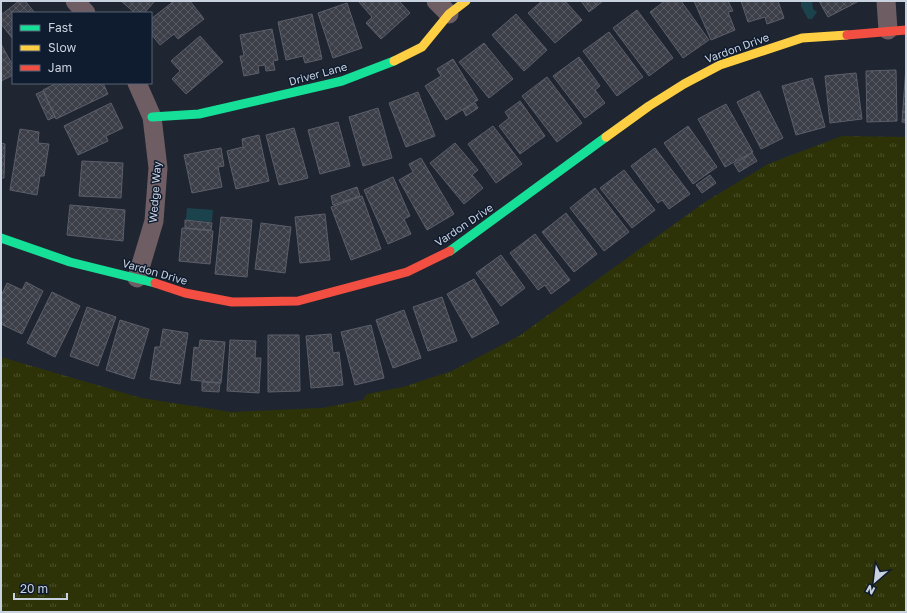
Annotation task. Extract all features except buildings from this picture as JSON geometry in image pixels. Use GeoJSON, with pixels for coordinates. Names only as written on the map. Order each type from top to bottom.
{"type":"FeatureCollection","features":[{"type":"Feature","properties":{"kind":"street"},"geometry":{"type":"LineString","coordinates":[[74,1],[85,12]]}},
{"type":"Feature","properties":{"kind":"street","name":"Driver Lane"},"geometry":{"type":"LineString","coordinates":[[152,117],[199,114],[342,82],[383,66],[422,46],[443,7],[466,1]]}},
{"type":"Feature","properties":{"kind":"street"},"geometry":{"type":"LineString","coordinates":[[886,1],[897,30]]}},
{"type":"Feature","properties":{"kind":"street","name":"Vardon Drive"},"geometry":{"type":"LineString","coordinates":[[1,238],[70,262],[137,278],[185,293],[232,302],[298,301],[407,272],[454,250],[649,106],[684,84],[714,68],[802,38],[897,30]]}},
{"type":"Feature","properties":{"kind":"street","name":"Wedge Way"},"geometry":{"type":"LineString","coordinates":[[137,84],[152,117],[158,168],[154,221],[137,278]]}},
{"type":"Feature","properties":{"kind":"green space"},"geometry":{"type":"Polygon","coordinates":[[[842,136],[906,137],[906,612],[1,612],[1,357],[141,398],[231,412],[322,408],[363,400],[367,394],[403,387],[452,371],[519,336],[705,202],[768,164],[842,136]]]}},
{"type":"Feature","properties":{"kind":"water"},"geometry":{"type":"Polygon","coordinates":[[[801,1],[812,1],[813,9],[817,12],[812,19],[808,19],[801,6],[801,1]]]}},
{"type":"Feature","properties":{"kind":"water"},"geometry":{"type":"Polygon","coordinates":[[[187,208],[213,210],[212,222],[186,220],[187,208]]]}},
{"type":"Feature","properties":{"kind":"traffic: fast"},"geometry":{"type":"LineString","coordinates":[[152,117],[199,114],[342,81],[394,61]]}},
{"type":"Feature","properties":{"kind":"traffic: fast"},"geometry":{"type":"LineString","coordinates":[[450,251],[606,137]]}},
{"type":"Feature","properties":{"kind":"traffic: fast"},"geometry":{"type":"LineString","coordinates":[[1,238],[70,262],[155,283]]}},
{"type":"Feature","properties":{"kind":"traffic: slow"},"geometry":{"type":"LineString","coordinates":[[394,61],[422,47],[449,14],[466,1]]}},
{"type":"Feature","properties":{"kind":"traffic: slow"},"geometry":{"type":"LineString","coordinates":[[606,137],[649,106],[684,84],[720,65],[802,38],[847,35]]}},
{"type":"Feature","properties":{"kind":"traffic: jam"},"geometry":{"type":"LineString","coordinates":[[847,35],[906,30]]}},
{"type":"Feature","properties":{"kind":"traffic: jam"},"geometry":{"type":"LineString","coordinates":[[155,283],[185,293],[232,302],[298,301],[407,272],[450,251]]}}]}
